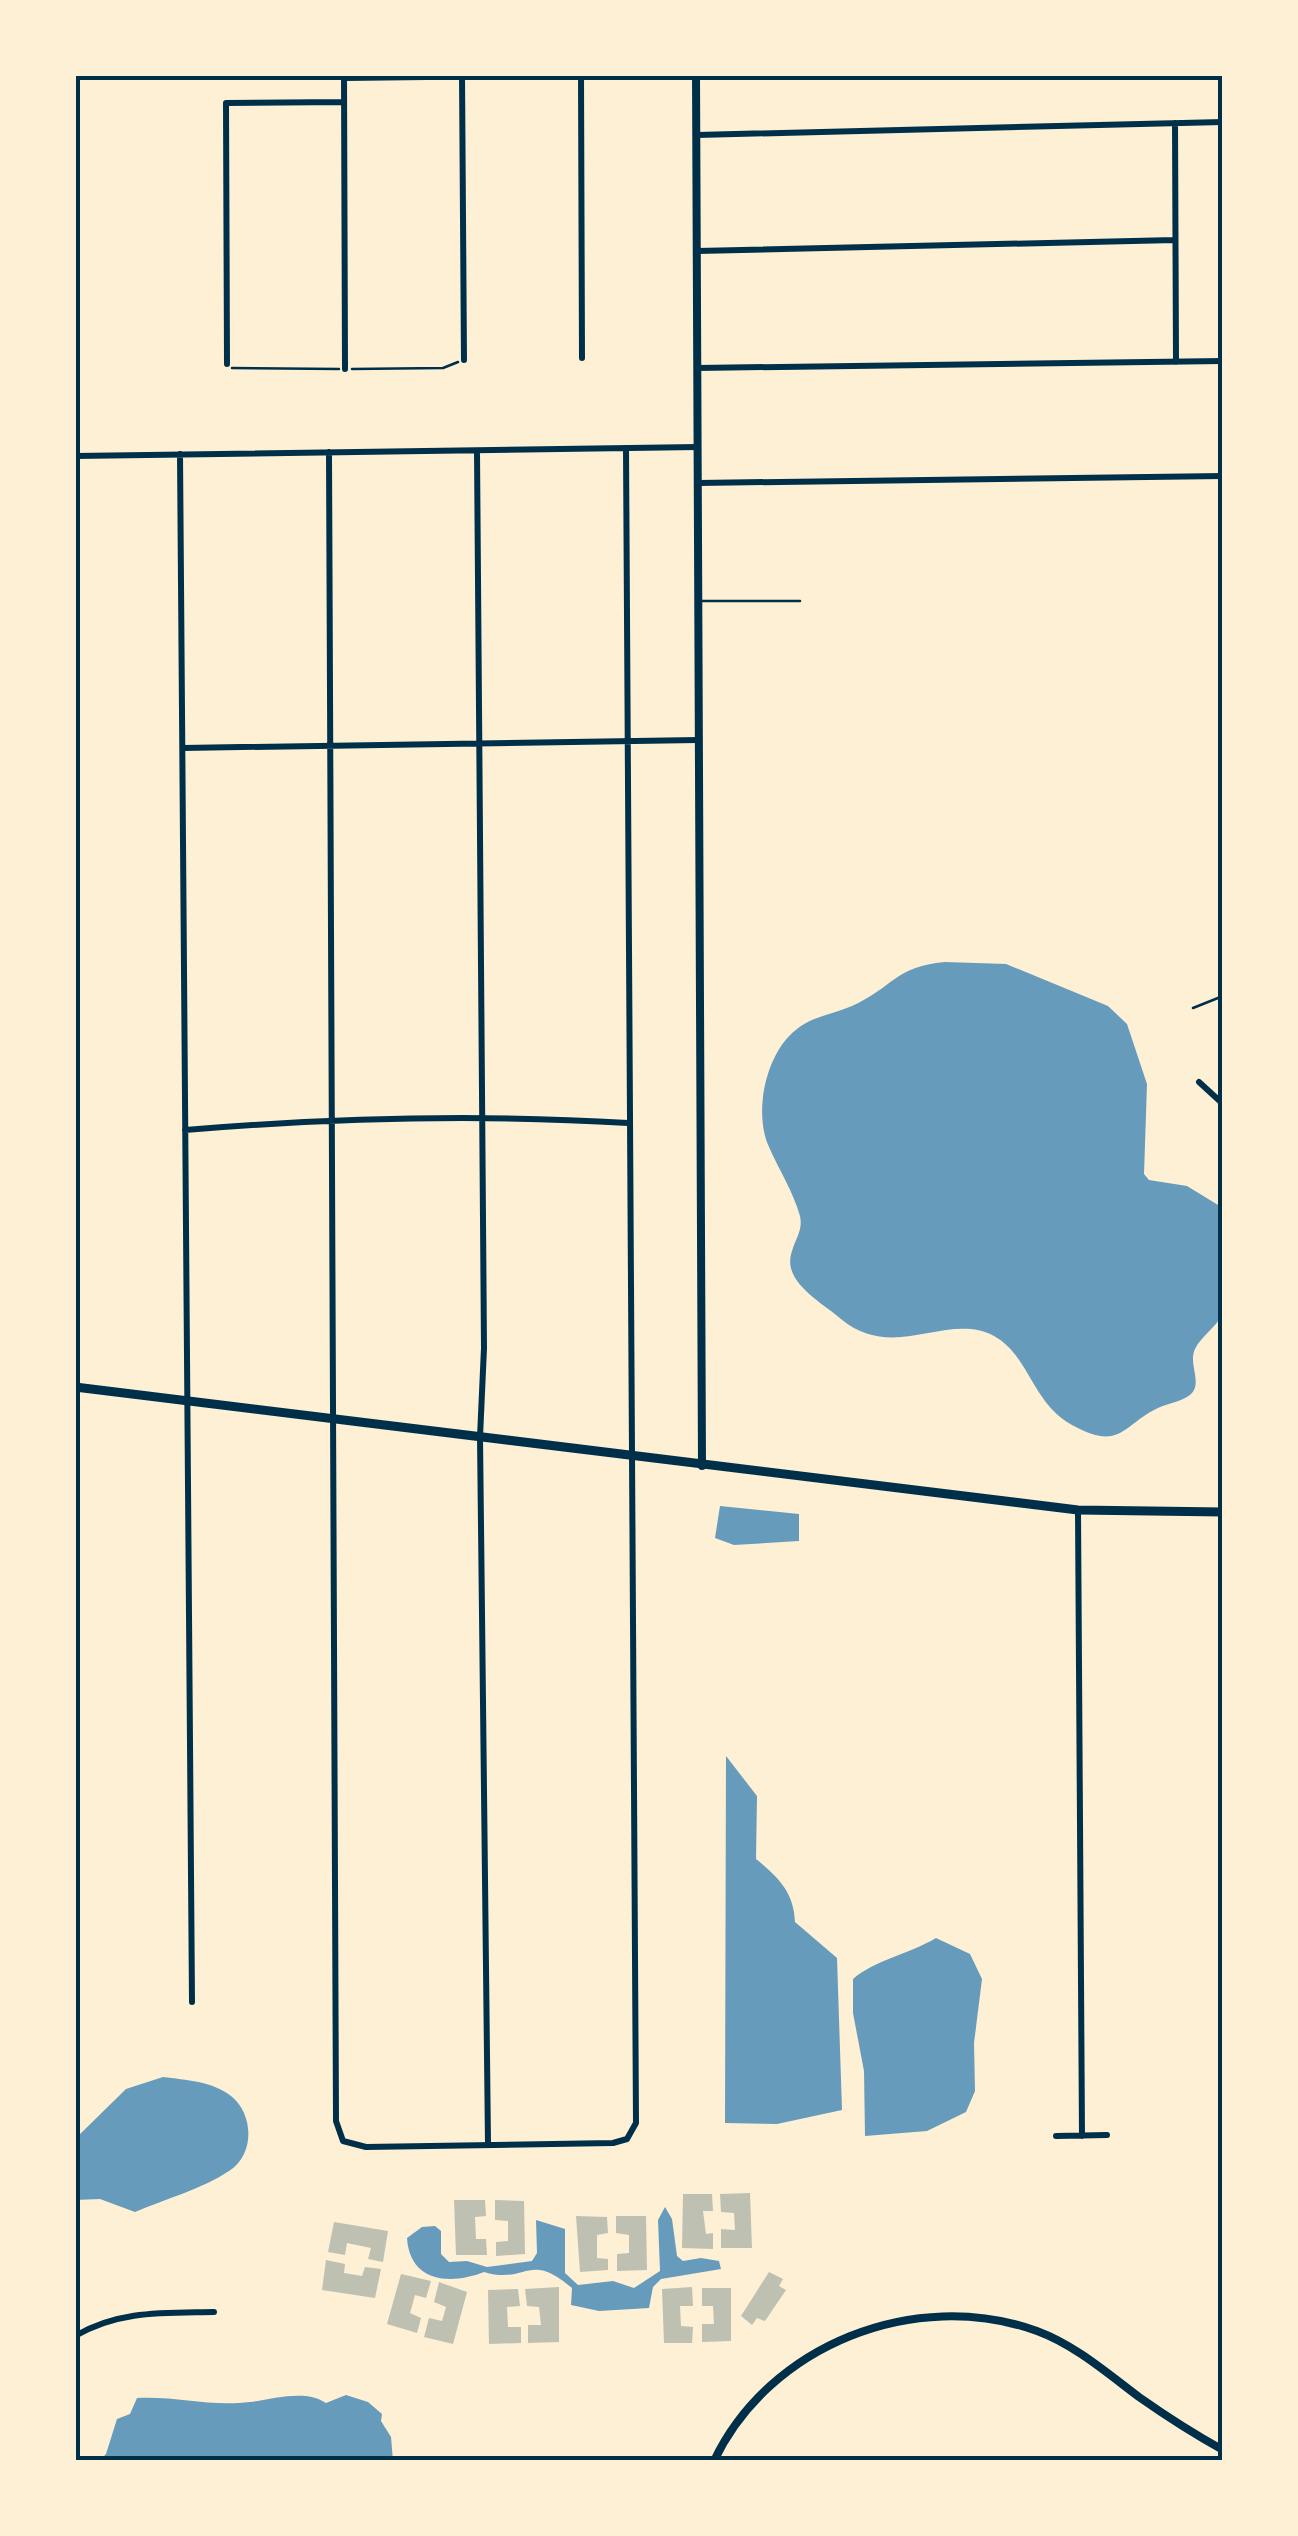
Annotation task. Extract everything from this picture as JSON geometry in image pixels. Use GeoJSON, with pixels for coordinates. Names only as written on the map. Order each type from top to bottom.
{"type":"FeatureCollection","features":[{"type":"Feature","properties":{"kind":"main road"},"geometry":{"type":"LineString","coordinates":[[75,1386],[1078,1510],[1223,1512]]}},
{"type":"Feature","properties":{"kind":"street"},"geometry":{"type":"LineString","coordinates":[[581,75],[582,358]]}},
{"type":"Feature","properties":{"kind":"street"},"geometry":{"type":"LineString","coordinates":[[345,369],[344,76],[591,75]]}},
{"type":"Feature","properties":{"kind":"street"},"geometry":{"type":"LineString","coordinates":[[696,75],[702,1466]]}},
{"type":"Feature","properties":{"kind":"street"},"geometry":{"type":"LineString","coordinates":[[462,76],[464,360]]}},
{"type":"Feature","properties":{"kind":"street"},"geometry":{"type":"LineString","coordinates":[[227,364],[226,103],[343,102]]}},
{"type":"Feature","properties":{"kind":"street"},"geometry":{"type":"LineString","coordinates":[[696,135],[1223,122]]}},
{"type":"Feature","properties":{"kind":"street"},"geometry":{"type":"LineString","coordinates":[[1175,124],[1176,362]]}},
{"type":"Feature","properties":{"kind":"street"},"geometry":{"type":"LineString","coordinates":[[697,251],[1176,240]]}},
{"type":"Feature","properties":{"kind":"street"},"geometry":{"type":"LineString","coordinates":[[697,368],[1223,361]]}},
{"type":"Feature","properties":{"kind":"street"},"geometry":{"type":"LineString","coordinates":[[75,456],[698,447]]}},
{"type":"Feature","properties":{"kind":"street"},"geometry":{"type":"LineString","coordinates":[[329,452],[327,743],[336,2121],[343,2141],[366,2147],[613,2143],[632,2135],[636,2116],[628,1457],[626,448]]}},
{"type":"Feature","properties":{"kind":"street"},"geometry":{"type":"LineString","coordinates":[[477,451],[482,740],[480,1437],[488,2144]]}},
{"type":"Feature","properties":{"kind":"street"},"geometry":{"type":"LineString","coordinates":[[180,454],[184,1400],[192,2002]]}},
{"type":"Feature","properties":{"kind":"street"},"geometry":{"type":"LineString","coordinates":[[698,483],[1223,476]]}},
{"type":"Feature","properties":{"kind":"street"},"geometry":{"type":"LineString","coordinates":[[183,748],[482,740],[698,740]]}},
{"type":"Feature","properties":{"kind":"street"},"geometry":{"type":"LineString","coordinates":[[1199,1082],[1223,1104]]}},
{"type":"Feature","properties":{"kind":"street"},"geometry":{"type":"LineString","coordinates":[[184,1130],[483,1121],[628,1124]]}},
{"type":"Feature","properties":{"kind":"street"},"geometry":{"type":"LineString","coordinates":[[1078,1510],[1082,2136]]}},
{"type":"Feature","properties":{"kind":"street"},"geometry":{"type":"LineString","coordinates":[[1056,2136],[1108,2136]]}},
{"type":"Feature","properties":{"kind":"street"},"geometry":{"type":"LineString","coordinates":[[75,2336],[101,2320],[132,2314],[214,2312]]}},
{"type":"Feature","properties":{"kind":"street"},"geometry":{"type":"LineString","coordinates":[[714,2461],[731,2425],[772,2382],[808,2357],[882,2324],[938,2315],[988,2318],[1039,2331],[1089,2358],[1142,2399],[1223,2450]]}},
{"type":"Feature","properties":{"kind":"lane"},"geometry":{"type":"LineString","coordinates":[[698,601],[800,601]]}},
{"type":"Feature","properties":{"kind":"lane"},"geometry":{"type":"LineString","coordinates":[[1193,1008],[1223,996]]}},
{"type":"Feature","properties":{"kind":"water"},"geometry":{"type":"Polygon","coordinates":[[[945,962],[1006,964],[1108,1006],[1127,1024],[1147,1084],[1144,1174],[1149,1180],[1187,1186],[1223,1208],[1224,1306],[1220,1319],[1195,1349],[1195,1388],[1185,1398],[1158,1408],[1120,1433],[1088,1433],[1059,1416],[1015,1355],[994,1336],[958,1329],[900,1337],[861,1331],[814,1298],[792,1272],[790,1262],[800,1216],[769,1147],[762,1117],[765,1084],[777,1052],[786,1039],[810,1021],[866,999],[915,968],[945,962]]]}},
{"type":"Feature","properties":{"kind":"water"},"geometry":{"type":"Polygon","coordinates":[[[720,1506],[799,1514],[799,1541],[734,1545],[715,1538],[720,1506]]]}},
{"type":"Feature","properties":{"kind":"water"},"geometry":{"type":"Polygon","coordinates":[[[726,1756],[757,1796],[756,1859],[783,1886],[792,1902],[795,1922],[837,1958],[842,2110],[777,2124],[725,2123],[726,1756]]]}},
{"type":"Feature","properties":{"kind":"water"},"geometry":{"type":"Polygon","coordinates":[[[936,1938],[970,1954],[982,1979],[974,2043],[975,2091],[966,2112],[927,2131],[865,2136],[864,2071],[853,2013],[853,1979],[936,1938]]]}},
{"type":"Feature","properties":{"kind":"water"},"geometry":{"type":"Polygon","coordinates":[[[163,2077],[216,2087],[231,2096],[247,2123],[244,2155],[229,2171],[207,2183],[135,2212],[100,2199],[75,2200],[75,2139],[126,2089],[163,2077]]]}},
{"type":"Feature","properties":{"kind":"water"},"geometry":{"type":"Polygon","coordinates":[[[665,2207],[672,2219],[677,2256],[683,2261],[719,2261],[721,2269],[661,2279],[653,2287],[649,2308],[599,2311],[571,2305],[572,2288],[546,2271],[434,2277],[416,2264],[407,2238],[422,2227],[435,2226],[441,2231],[441,2254],[449,2262],[467,2261],[487,2267],[532,2261],[537,2253],[536,2220],[565,2229],[565,2273],[578,2285],[613,2281],[634,2288],[660,2271],[658,2220],[665,2207]]]}},
{"type":"Feature","properties":{"kind":"water"},"geometry":{"type":"Polygon","coordinates":[[[346,2395],[368,2402],[382,2414],[381,2421],[391,2437],[393,2461],[99,2461],[106,2454],[117,2419],[130,2414],[137,2398],[235,2403],[299,2396],[326,2403],[346,2395]]]}},
{"type":"Feature","properties":{"kind":"building"},"geometry":{"type":"Polygon","coordinates":[[[750,2193],[752,2248],[721,2248],[721,2229],[735,2230],[734,2213],[721,2212],[720,2194],[750,2193]]]}},
{"type":"Feature","properties":{"kind":"building"},"geometry":{"type":"Polygon","coordinates":[[[683,2194],[712,2194],[713,2211],[703,2211],[706,2234],[713,2233],[713,2249],[682,2248],[683,2194]]]}},
{"type":"Feature","properties":{"kind":"building"},"geometry":{"type":"Polygon","coordinates":[[[454,2200],[485,2200],[486,2216],[475,2217],[476,2239],[486,2239],[487,2255],[456,2255],[454,2200]]]}},
{"type":"Feature","properties":{"kind":"building"},"geometry":{"type":"Polygon","coordinates":[[[495,2200],[524,2201],[525,2254],[496,2256],[496,2242],[508,2241],[508,2221],[495,2220],[495,2200]]]}},
{"type":"Feature","properties":{"kind":"building"},"geometry":{"type":"Polygon","coordinates":[[[576,2216],[607,2217],[608,2233],[597,2235],[597,2258],[608,2259],[608,2270],[580,2272],[576,2216]]]}},
{"type":"Feature","properties":{"kind":"building"},"geometry":{"type":"Polygon","coordinates":[[[616,2216],[646,2216],[647,2270],[617,2271],[617,2254],[629,2253],[629,2235],[616,2233],[616,2216]]]}},
{"type":"Feature","properties":{"kind":"building"},"geometry":{"type":"Polygon","coordinates":[[[334,2222],[388,2231],[383,2262],[368,2259],[371,2248],[347,2243],[345,2255],[328,2252],[334,2222]]]}},
{"type":"Feature","properties":{"kind":"building"},"geometry":{"type":"Polygon","coordinates":[[[326,2260],[345,2264],[344,2273],[362,2276],[365,2267],[381,2269],[375,2298],[322,2290],[326,2260]]]}},
{"type":"Feature","properties":{"kind":"building"},"geometry":{"type":"Polygon","coordinates":[[[769,2272],[783,2279],[779,2286],[786,2290],[765,2321],[757,2318],[752,2325],[741,2316],[769,2272]]]}},
{"type":"Feature","properties":{"kind":"building"},"geometry":{"type":"Polygon","coordinates":[[[401,2274],[431,2281],[426,2298],[415,2295],[410,2313],[421,2318],[417,2333],[387,2324],[401,2274]]]}},
{"type":"Feature","properties":{"kind":"building"},"geometry":{"type":"Polygon","coordinates":[[[439,2282],[467,2292],[453,2344],[424,2337],[429,2318],[442,2321],[446,2307],[434,2302],[439,2282]]]}},
{"type":"Feature","properties":{"kind":"building"},"geometry":{"type":"Polygon","coordinates":[[[559,2287],[559,2342],[528,2343],[528,2325],[541,2325],[539,2307],[527,2306],[525,2289],[559,2287]]]}},
{"type":"Feature","properties":{"kind":"building"},"geometry":{"type":"Polygon","coordinates":[[[692,2287],[693,2306],[680,2306],[681,2326],[693,2327],[692,2343],[664,2343],[662,2289],[692,2287]]]}},
{"type":"Feature","properties":{"kind":"building"},"geometry":{"type":"Polygon","coordinates":[[[702,2288],[731,2288],[731,2341],[702,2342],[702,2324],[714,2324],[713,2306],[702,2306],[702,2288]]]}},
{"type":"Feature","properties":{"kind":"building"},"geometry":{"type":"Polygon","coordinates":[[[518,2289],[520,2306],[507,2307],[508,2327],[521,2327],[521,2343],[489,2344],[488,2290],[518,2289]]]}}]}
